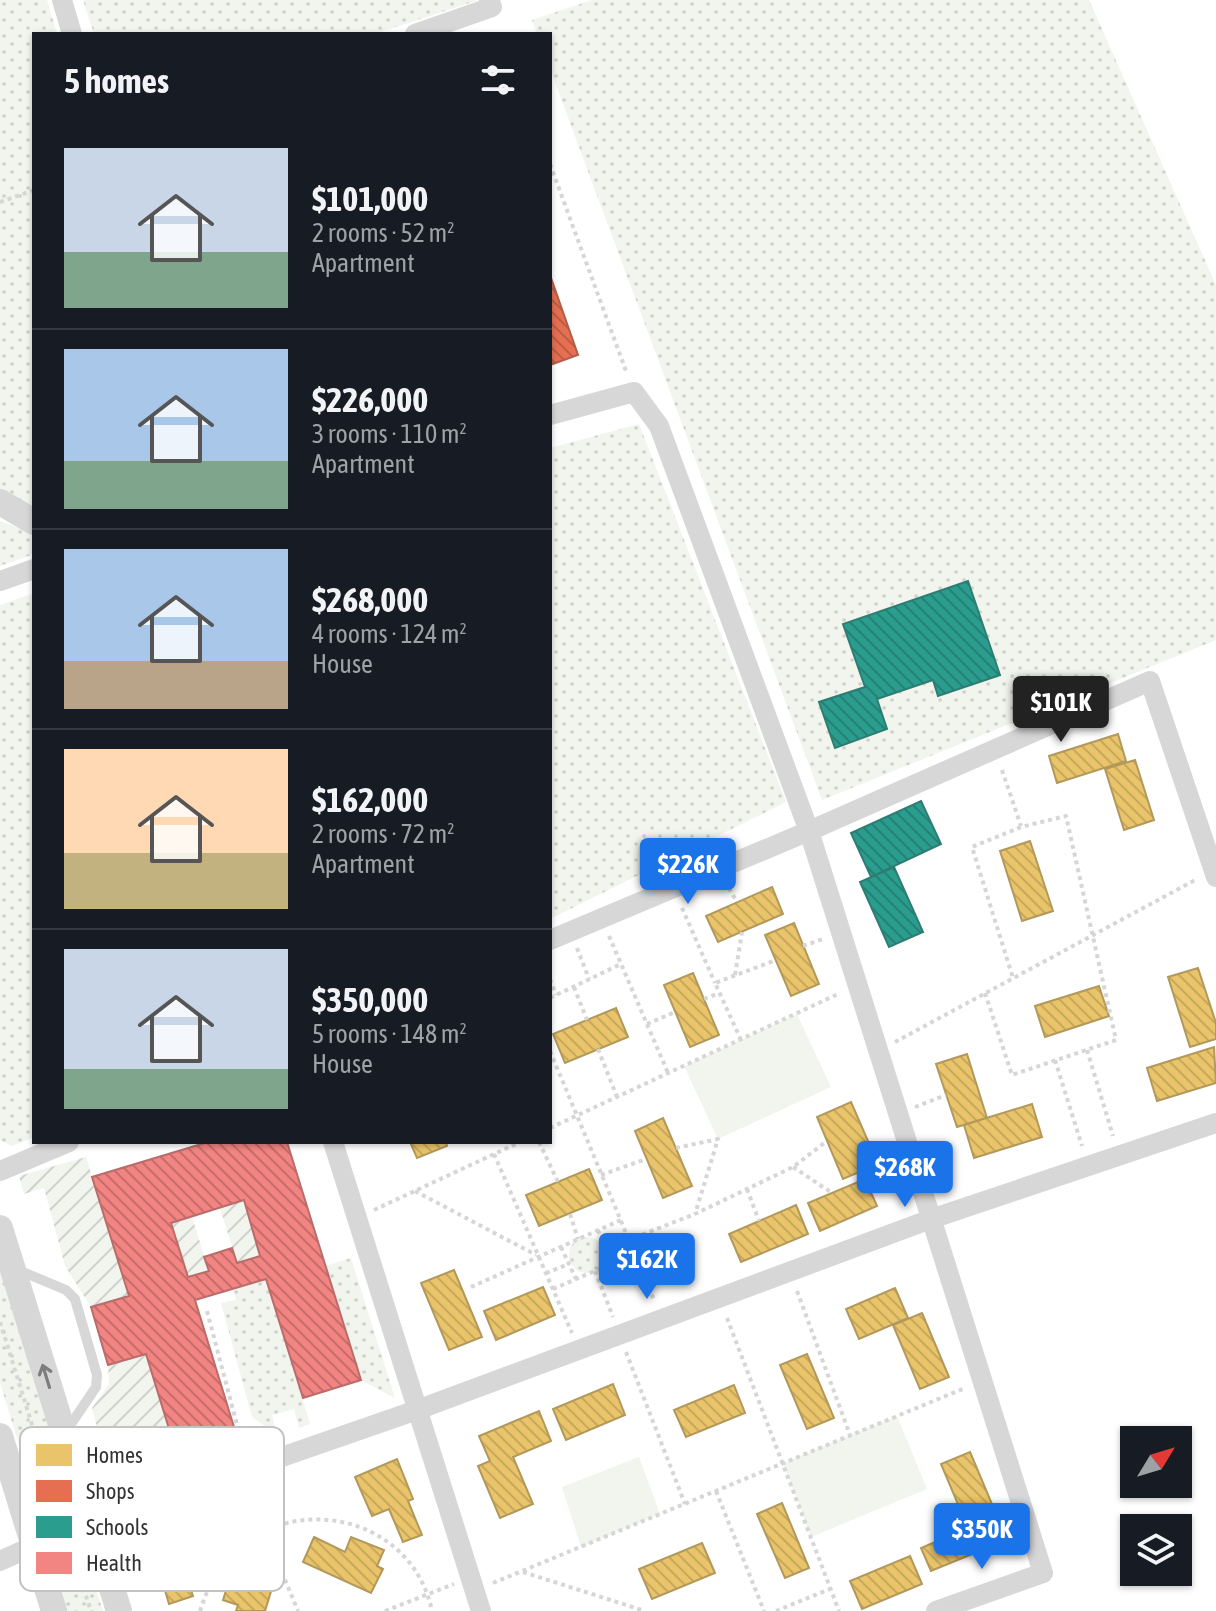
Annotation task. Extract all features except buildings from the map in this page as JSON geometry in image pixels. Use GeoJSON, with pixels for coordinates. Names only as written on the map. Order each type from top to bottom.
{"type":"FeatureCollection","features":[{"type":"Feature","properties":{"kind":"street"},"geometry":{"type":"LineString","coordinates":[[62,0],[71,32]]}},
{"type":"Feature","properties":{"kind":"street"},"geometry":{"type":"LineString","coordinates":[[421,32],[492,7],[489,0]]}},
{"type":"Feature","properties":{"kind":"street"},"geometry":{"type":"LineString","coordinates":[[552,414],[634,392],[659,426],[809,831],[1043,1573],[936,1611]]}},
{"type":"Feature","properties":{"kind":"street"},"geometry":{"type":"LineString","coordinates":[[0,502],[32,521]]}},
{"type":"Feature","properties":{"kind":"street"},"geometry":{"type":"LineString","coordinates":[[0,581],[32,570]]}},
{"type":"Feature","properties":{"kind":"street"},"geometry":{"type":"LineString","coordinates":[[552,939],[809,831],[1150,681],[1215,874]]}},
{"type":"Feature","properties":{"kind":"street"},"geometry":{"type":"LineString","coordinates":[[284,1456],[417,1410],[931,1219],[1216,1123]]}},
{"type":"Feature","properties":{"kind":"street"},"geometry":{"type":"LineString","coordinates":[[0,1171],[64,1144]]}},
{"type":"Feature","properties":{"kind":"street"},"geometry":{"type":"LineString","coordinates":[[334,1144],[481,1611]]}},
{"type":"Feature","properties":{"kind":"street"},"geometry":{"type":"LineString","coordinates":[[0,1228],[62,1427]]}},
{"type":"Feature","properties":{"kind":"street"},"geometry":{"type":"LineString","coordinates":[[0,1436],[20,1497]]}},
{"type":"Feature","properties":{"kind":"street"},"geometry":{"type":"LineString","coordinates":[[0,1561],[20,1552]]}},
{"type":"Feature","properties":{"kind":"street"},"geometry":{"type":"LineString","coordinates":[[49,1591],[54,1611]]}},
{"type":"Feature","properties":{"kind":"street"},"geometry":{"type":"LineString","coordinates":[[113,1591],[119,1611]]}},
{"type":"Feature","properties":{"kind":"lane"},"geometry":{"type":"LineString","coordinates":[[13,1268],[66,1290],[75,1299],[97,1375],[96,1387],[69,1427]]}},
{"type":"Feature","properties":{"kind":"path"},"geometry":{"type":"LineString","coordinates":[[552,169],[634,392]]}},
{"type":"Feature","properties":{"kind":"path"},"geometry":{"type":"LineString","coordinates":[[0,202],[32,191]]}},
{"type":"Feature","properties":{"kind":"path"},"geometry":{"type":"LineString","coordinates":[[995,749],[1021,827]]}},
{"type":"Feature","properties":{"kind":"path"},"geometry":{"type":"LineString","coordinates":[[985,993],[1012,1075],[1116,1040],[1066,816],[1021,827],[972,847],[1013,978]]}},
{"type":"Feature","properties":{"kind":"path"},"geometry":{"type":"LineString","coordinates":[[878,1051],[1215,874]]}},
{"type":"Feature","properties":{"kind":"path"},"geometry":{"type":"LineString","coordinates":[[673,888],[741,1040]]}},
{"type":"Feature","properties":{"kind":"path"},"geometry":{"type":"LineString","coordinates":[[601,918],[668,1073]]}},
{"type":"Feature","properties":{"kind":"path"},"geometry":{"type":"LineString","coordinates":[[570,931],[589,979]]}},
{"type":"Feature","properties":{"kind":"path"},"geometry":{"type":"LineString","coordinates":[[735,975],[742,932]]}},
{"type":"Feature","properties":{"kind":"path"},"geometry":{"type":"LineString","coordinates":[[715,983],[776,960]]}},
{"type":"Feature","properties":{"kind":"path"},"geometry":{"type":"LineString","coordinates":[[552,997],[621,964]]}},
{"type":"Feature","properties":{"kind":"path"},"geometry":{"type":"LineString","coordinates":[[552,984],[556,995]]}},
{"type":"Feature","properties":{"kind":"path"},"geometry":{"type":"LineString","coordinates":[[552,1127],[858,985]]}},
{"type":"Feature","properties":{"kind":"path"},"geometry":{"type":"LineString","coordinates":[[574,987],[587,1020]]}},
{"type":"Feature","properties":{"kind":"path"},"geometry":{"type":"LineString","coordinates":[[704,999],[719,993]]}},
{"type":"Feature","properties":{"kind":"path"},"geometry":{"type":"LineString","coordinates":[[647,1024],[675,1012]]}},
{"type":"Feature","properties":{"kind":"path"},"geometry":{"type":"LineString","coordinates":[[598,1049],[617,1097]]}},
{"type":"Feature","properties":{"kind":"path"},"geometry":{"type":"LineString","coordinates":[[1087,1050],[1119,1155]]}},
{"type":"Feature","properties":{"kind":"path"},"geometry":{"type":"LineString","coordinates":[[552,1056],[662,1319]]}},
{"type":"Feature","properties":{"kind":"path"},"geometry":{"type":"LineString","coordinates":[[1055,1060],[1088,1166]]}},
{"type":"Feature","properties":{"kind":"path"},"geometry":{"type":"LineString","coordinates":[[898,1113],[946,1095]]}},
{"type":"Feature","properties":{"kind":"path"},"geometry":{"type":"LineString","coordinates":[[676,1148],[718,1139],[695,1214]]}},
{"type":"Feature","properties":{"kind":"path"},"geometry":{"type":"LineString","coordinates":[[605,1249],[695,1214],[793,1167],[827,1141]]}},
{"type":"Feature","properties":{"kind":"path"},"geometry":{"type":"LineString","coordinates":[[357,1218],[516,1144]]}},
{"type":"Feature","properties":{"kind":"path"},"geometry":{"type":"LineString","coordinates":[[540,1144],[558,1182]]}},
{"type":"Feature","properties":{"kind":"path"},"geometry":{"type":"LineString","coordinates":[[494,1154],[579,1350]]}},
{"type":"Feature","properties":{"kind":"path"},"geometry":{"type":"LineString","coordinates":[[601,1175],[646,1159]]}},
{"type":"Feature","properties":{"kind":"path"},"geometry":{"type":"LineString","coordinates":[[793,1167],[832,1193]]}},
{"type":"Feature","properties":{"kind":"path"},"geometry":{"type":"LineString","coordinates":[[747,1189],[759,1221]]}},
{"type":"Feature","properties":{"kind":"path"},"geometry":{"type":"LineString","coordinates":[[415,1191],[539,1257]]}},
{"type":"Feature","properties":{"kind":"path"},"geometry":{"type":"LineString","coordinates":[[570,1214],[578,1239]]}},
{"type":"Feature","properties":{"kind":"path"},"geometry":{"type":"LineString","coordinates":[[471,1287],[621,1220]]}},
{"type":"Feature","properties":{"kind":"path"},"geometry":{"type":"LineString","coordinates":[[598,1230],[611,1264]]}},
{"type":"Feature","properties":{"kind":"path"},"geometry":{"type":"LineString","coordinates":[[561,1247],[576,1279]]}},
{"type":"Feature","properties":{"kind":"path"},"geometry":{"type":"LineString","coordinates":[[553,1289],[634,1254]]}},
{"type":"Feature","properties":{"kind":"path"},"geometry":{"type":"LineString","coordinates":[[546,1273],[569,1264]]}},
{"type":"Feature","properties":{"kind":"path"},"geometry":{"type":"LineString","coordinates":[[595,1271],[685,1504]]}},
{"type":"Feature","properties":{"kind":"path"},"geometry":{"type":"LineString","coordinates":[[790,1272],[850,1435]]}},
{"type":"Feature","properties":{"kind":"path"},"geometry":{"type":"LineString","coordinates":[[720,1298],[839,1611]]}},
{"type":"Feature","properties":{"kind":"path"},"geometry":{"type":"LineString","coordinates":[[207,1311],[238,1427]]}},
{"type":"Feature","properties":{"kind":"path"},"geometry":{"type":"LineString","coordinates":[[0,1322],[33,1427]]}},
{"type":"Feature","properties":{"kind":"path"},"geometry":{"type":"LineString","coordinates":[[385,1611],[428,1594],[521,1572],[982,1381]]}},
{"type":"Feature","properties":{"kind":"path"},"geometry":{"type":"LineString","coordinates":[[716,1491],[764,1611]]}},
{"type":"Feature","properties":{"kind":"path"},"geometry":{"type":"LineString","coordinates":[[284,1523],[302,1518],[341,1520],[378,1535],[408,1561],[428,1594],[432,1611]]}},
{"type":"Feature","properties":{"kind":"path"},"geometry":{"type":"LineString","coordinates":[[521,1572],[645,1611]]}},
{"type":"Feature","properties":{"kind":"path"},"geometry":{"type":"LineString","coordinates":[[284,1577],[298,1611]]}},
{"type":"Feature","properties":{"kind":"path"},"geometry":{"type":"LineString","coordinates":[[776,1611],[830,1589]]}},
{"type":"Feature","properties":{"kind":"path"},"geometry":{"type":"LineString","coordinates":[[85,1591],[91,1611]]}},
{"type":"Feature","properties":{"kind":"path"},"geometry":{"type":"LineString","coordinates":[[200,1611],[207,1591]]}},
{"type":"Feature","properties":{"kind":"shaded area"},"geometry":{"type":"Polygon","coordinates":[[[0,0],[47,0],[56,32],[32,32],[32,512],[0,493],[0,0]]]}},
{"type":"Feature","properties":{"kind":"shaded area"},"geometry":{"type":"Polygon","coordinates":[[[83,0],[476,0],[380,32],[93,32],[83,0]]]}},
{"type":"Feature","properties":{"kind":"shaded area"},"geometry":{"type":"Polygon","coordinates":[[[592,0],[1089,0],[1216,285],[1216,640],[822,800],[552,74],[552,32],[536,32],[532,20],[592,0]]]}},
{"type":"Feature","properties":{"kind":"shaded area"},"geometry":{"type":"Polygon","coordinates":[[[639,424],[786,802],[552,918],[552,447],[639,424]]]}},
{"type":"Feature","properties":{"kind":"shaded area"},"geometry":{"type":"Polygon","coordinates":[[[0,521],[32,533],[32,555],[0,566],[0,521]]]}},
{"type":"Feature","properties":{"kind":"shaded area"},"geometry":{"type":"Polygon","coordinates":[[[32,594],[32,1138],[12,1146],[0,1140],[0,605],[32,594]]]}},
{"type":"Feature","properties":{"kind":"shaded area"},"geometry":{"type":"Polygon","coordinates":[[[797,1014],[831,1087],[718,1139],[684,1066],[797,1014]]]}},
{"type":"Feature","properties":{"kind":"shaded area"},"geometry":{"type":"Polygon","coordinates":[[[86,1157],[129,1296],[91,1307],[65,1266],[44,1188],[24,1194],[19,1176],[86,1157]]]}},
{"type":"Feature","properties":{"kind":"shaded area"},"geometry":{"type":"Polygon","coordinates":[[[244,1200],[260,1256],[237,1263],[220,1208],[244,1200]]]}},
{"type":"Feature","properties":{"kind":"shaded area"},"geometry":{"type":"Polygon","coordinates":[[[192,1217],[209,1271],[188,1277],[171,1223],[192,1217]]]}},
{"type":"Feature","properties":{"kind":"shaded area"},"geometry":{"type":"Polygon","coordinates":[[[587,1237],[600,1242],[605,1255],[600,1268],[587,1273],[574,1268],[569,1255],[574,1242],[587,1237]]]}},
{"type":"Feature","properties":{"kind":"shaded area"},"geometry":{"type":"Polygon","coordinates":[[[351,1258],[395,1398],[361,1380],[325,1266],[351,1258]]]}},
{"type":"Feature","properties":{"kind":"shaded area"},"geometry":{"type":"Polygon","coordinates":[[[0,1259],[49,1427],[20,1427],[20,1448],[0,1383],[0,1259]]]}},
{"type":"Feature","properties":{"kind":"shaded area"},"geometry":{"type":"Polygon","coordinates":[[[266,1279],[310,1424],[299,1428],[294,1409],[272,1415],[275,1427],[265,1426],[252,1417],[221,1303],[236,1300],[233,1289],[266,1279]]]}},
{"type":"Feature","properties":{"kind":"shaded area"},"geometry":{"type":"Polygon","coordinates":[[[146,1354],[168,1427],[97,1427],[92,1408],[109,1384],[108,1365],[146,1354]]]}},
{"type":"Feature","properties":{"kind":"shaded area"},"geometry":{"type":"Polygon","coordinates":[[[897,1416],[927,1489],[811,1537],[783,1463],[897,1416]]]}},
{"type":"Feature","properties":{"kind":"shaded area"},"geometry":{"type":"Polygon","coordinates":[[[639,1457],[660,1514],[581,1547],[562,1487],[639,1457]]]}},
{"type":"Feature","properties":{"kind":"shaded area"},"geometry":{"type":"Polygon","coordinates":[[[61,1591],[97,1591],[103,1611],[67,1611],[61,1591]]]}}]}
